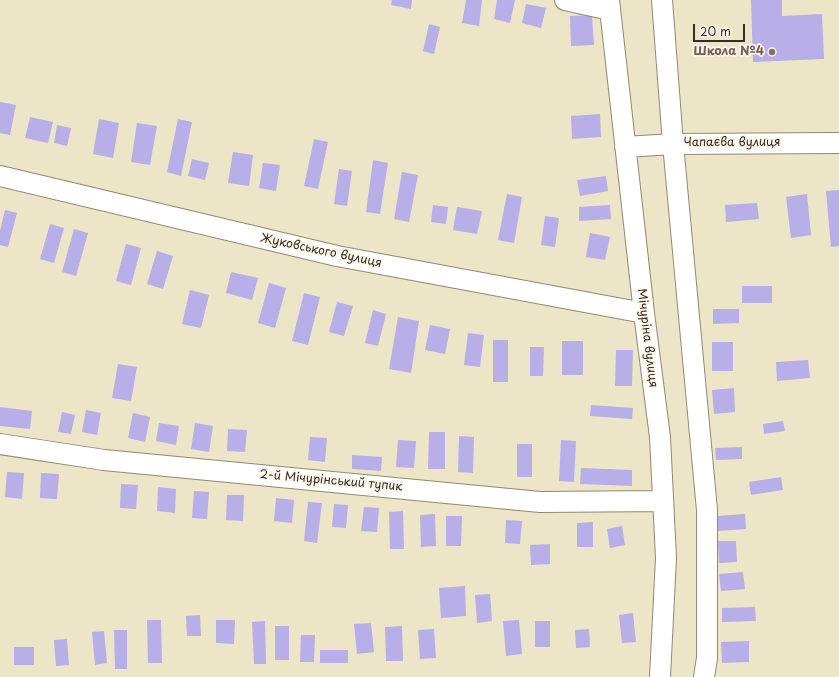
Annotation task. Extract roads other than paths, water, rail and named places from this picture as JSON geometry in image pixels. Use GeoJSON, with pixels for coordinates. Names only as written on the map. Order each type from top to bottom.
{"type":"FeatureCollection","features":[{"type":"Feature","properties":{"kind":"street"},"geometry":{"type":"LineString","coordinates":[[565,0],[609,5]]}},
{"type":"Feature","properties":{"kind":"street"},"geometry":{"type":"LineString","coordinates":[[662,0],[673,144],[707,510],[707,658],[704,677]]}},
{"type":"Feature","properties":{"kind":"street","name":"Мічуріна вулиця"},"geometry":{"type":"LineString","coordinates":[[609,5],[644,313],[660,437],[666,558],[660,677]]}},
{"type":"Feature","properties":{"kind":"street","name":"Чапаєва вулиця"},"geometry":{"type":"LineString","coordinates":[[625,148],[673,144],[839,143]]}},
{"type":"Feature","properties":{"kind":"street","name":"Жуковського вулиця"},"geometry":{"type":"LineString","coordinates":[[0,176],[337,256],[644,313]]}},
{"type":"Feature","properties":{"kind":"street","name":"2-й Мічурінський тупик"},"geometry":{"type":"LineString","coordinates":[[0,444],[104,460],[540,502],[663,501]]}},
{"type":"Feature","properties":{"kind":"place","name":"Школа №4"},"geometry":{"type":"Point","coordinates":[772,52]}}]}
